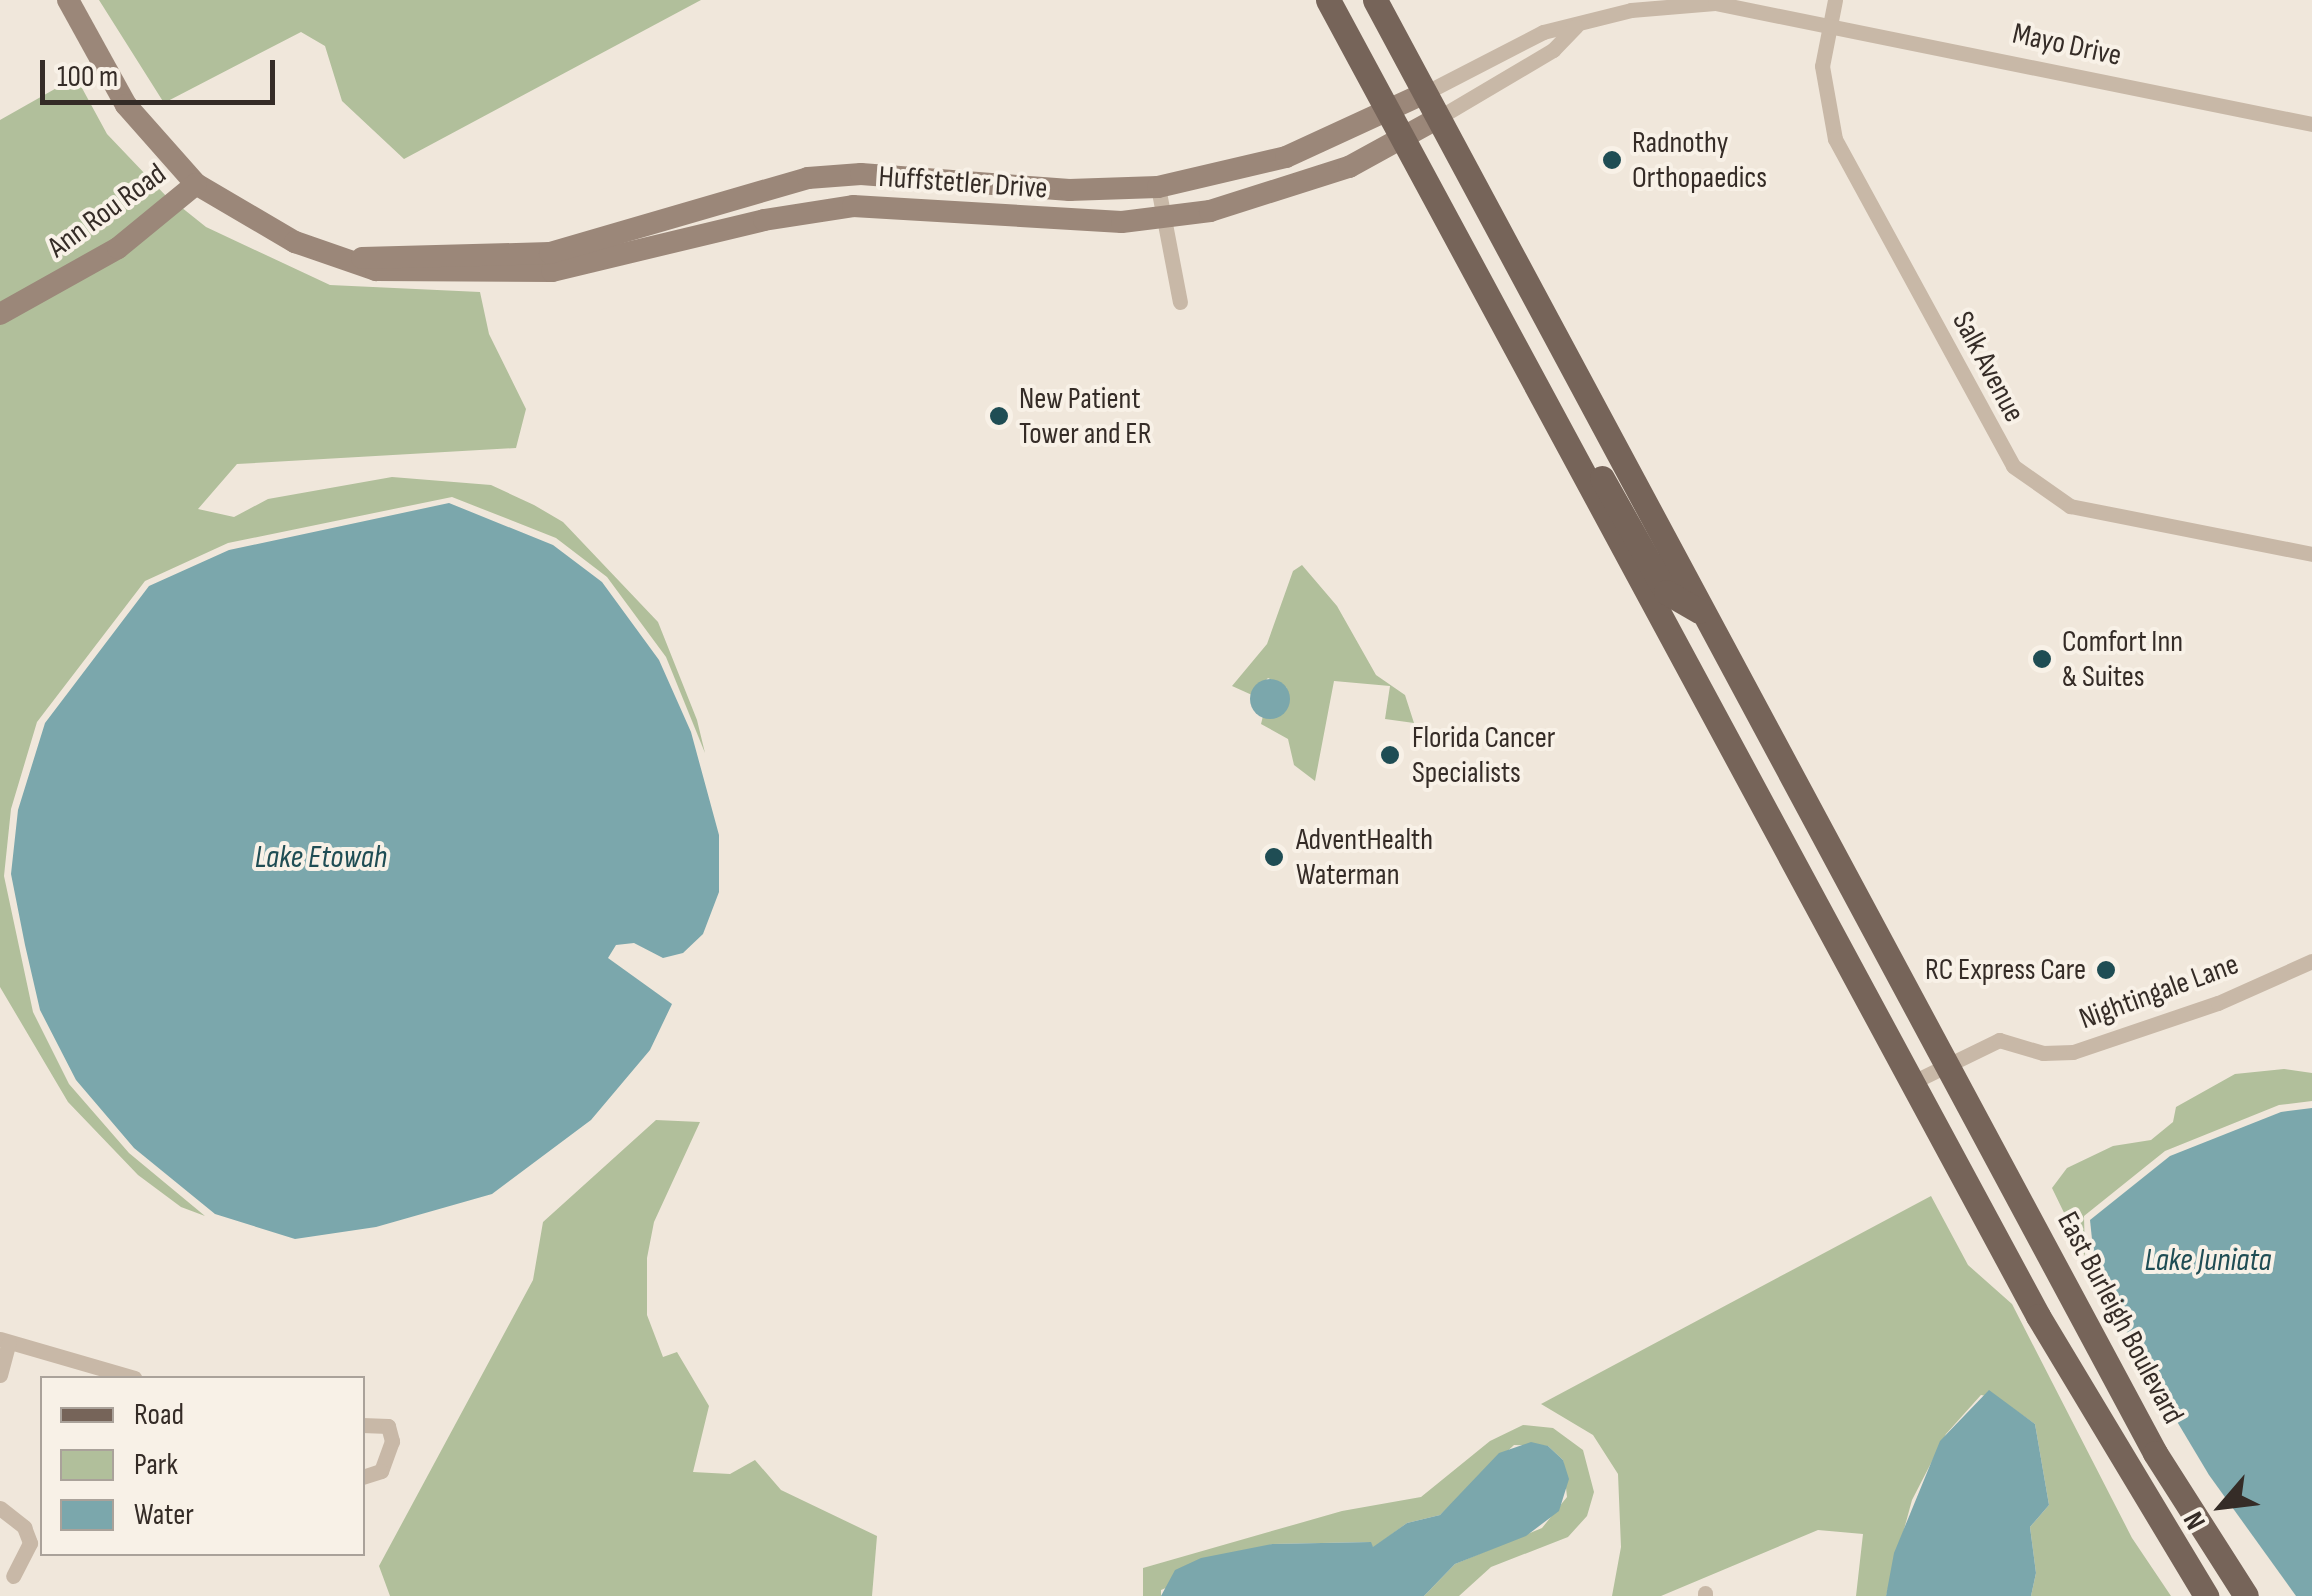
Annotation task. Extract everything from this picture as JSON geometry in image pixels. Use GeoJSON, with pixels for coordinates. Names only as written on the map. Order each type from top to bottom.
{"type":"FeatureCollection","features":[{"type":"Feature","properties":{"kind":"main road"},"geometry":{"type":"LineString","coordinates":[[1328,0],[2079,1390],[2206,1596]]}},
{"type":"Feature","properties":{"kind":"main road","name":"East Burleigh Boulevard"},"geometry":{"type":"LineString","coordinates":[[1374,0],[1700,611],[1949,1064],[2155,1454],[2246,1596]]}},
{"type":"Feature","properties":{"kind":"main road"},"geometry":{"type":"LineString","coordinates":[[1535,388],[1558,401],[1666,592],[1700,611]]}},
{"type":"Feature","properties":{"kind":"street","name":"Huffstetler Drive"},"geometry":{"type":"LineString","coordinates":[[68,0],[126,104],[196,184],[295,242],[376,270],[439,276],[552,272],[764,220],[853,206],[1048,220],[1163,217],[1284,191],[1403,140],[1438,118]]}},
{"type":"Feature","properties":{"kind":"street","name":"Salk Avenue"},"geometry":{"type":"LineString","coordinates":[[1836,0],[1822,91],[1835,139],[2014,466],[2070,506],[2312,554]]}},
{"type":"Feature","properties":{"kind":"street","name":"Mayo Drive"},"geometry":{"type":"LineString","coordinates":[[1425,93],[1544,32],[1631,10],[1715,3],[1830,23],[2312,124]]}},
{"type":"Feature","properties":{"kind":"street","name":"Mayo Drive"},"geometry":{"type":"LineString","coordinates":[[1438,118],[1553,50],[1576,26]]}},
{"type":"Feature","properties":{"kind":"street","name":"Huffstetler Drive"},"geometry":{"type":"LineString","coordinates":[[354,260],[550,254],[808,178],[861,174],[1068,190],[1158,187],[1286,157],[1425,93]]}},
{"type":"Feature","properties":{"kind":"street","name":"Ann Rou Road"},"geometry":{"type":"LineString","coordinates":[[0,314],[106,256],[196,184]]}},
{"type":"Feature","properties":{"kind":"street"},"geometry":{"type":"LineString","coordinates":[[1158,187],[1180,302]]}},
{"type":"Feature","properties":{"kind":"street","name":"Nightingale Lane"},"geometry":{"type":"LineString","coordinates":[[1913,1082],[2007,1038],[2043,1053],[2073,1052],[2218,1002],[2312,961]]}},
{"type":"Feature","properties":{"kind":"street"},"geometry":{"type":"LineString","coordinates":[[0,1375],[4,1340],[127,1376]]}},
{"type":"Feature","properties":{"kind":"street"},"geometry":{"type":"LineString","coordinates":[[365,1425],[388,1426],[392,1441],[381,1471],[365,1477]]}},
{"type":"Feature","properties":{"kind":"street"},"geometry":{"type":"LineString","coordinates":[[0,1508],[24,1527],[30,1543],[13,1576]]}},
{"type":"Feature","properties":{"kind":"green space"},"geometry":{"type":"Polygon","coordinates":[[[99,0],[701,0],[404,159],[342,101],[325,46],[301,32],[164,103],[99,0]]]}},
{"type":"Feature","properties":{"kind":"green space"},"geometry":{"type":"Polygon","coordinates":[[[76,77],[107,134],[167,197],[112,242],[0,305],[0,120],[76,77]]]}},
{"type":"Feature","properties":{"kind":"green space"},"geometry":{"type":"Polygon","coordinates":[[[181,207],[206,227],[330,285],[480,292],[489,334],[526,409],[516,448],[237,464],[198,509],[234,517],[268,499],[392,477],[491,485],[534,505],[563,522],[658,622],[697,720],[705,753],[666,657],[607,577],[556,538],[452,497],[228,543],[145,581],[37,722],[11,809],[4,876],[33,1012],[69,1084],[129,1153],[205,1216],[181,1207],[138,1175],[68,1102],[0,987],[0,324],[181,207]]]}},
{"type":"Feature","properties":{"kind":"green space"},"geometry":{"type":"Polygon","coordinates":[[[1302,565],[1337,606],[1376,675],[1405,695],[1414,723],[1385,719],[1390,686],[1334,681],[1315,781],[1294,765],[1288,739],[1261,724],[1263,716],[1286,710],[1287,688],[1268,678],[1252,695],[1232,686],[1267,644],[1293,571],[1302,565]]]}},
{"type":"Feature","properties":{"kind":"green space"},"geometry":{"type":"Polygon","coordinates":[[[2284,1069],[2312,1073],[2312,1101],[2279,1105],[2165,1151],[2084,1216],[2085,1256],[2052,1188],[2067,1168],[2113,1146],[2151,1140],[2173,1122],[2176,1107],[2235,1074],[2284,1069]]]}},
{"type":"Feature","properties":{"kind":"green space"},"geometry":{"type":"Polygon","coordinates":[[[656,1120],[700,1122],[654,1222],[647,1258],[647,1315],[663,1357],[677,1352],[709,1406],[693,1472],[730,1474],[755,1460],[781,1490],[877,1536],[872,1596],[390,1596],[379,1566],[533,1280],[543,1222],[656,1120]]]}},
{"type":"Feature","properties":{"kind":"green space"},"geometry":{"type":"Polygon","coordinates":[[[1931,1196],[1968,1265],[2012,1304],[2132,1538],[2171,1596],[2031,1596],[2036,1573],[2030,1527],[2049,1505],[2035,1424],[1998,1398],[1981,1395],[1946,1434],[1912,1500],[1886,1596],[1856,1596],[1863,1534],[1818,1530],[1661,1596],[1612,1596],[1621,1547],[1618,1474],[1593,1435],[1541,1404],[1931,1196]]]}},
{"type":"Feature","properties":{"kind":"green space"},"geometry":{"type":"Polygon","coordinates":[[[1523,1425],[1553,1428],[1583,1450],[1594,1492],[1587,1516],[1568,1537],[1491,1567],[1459,1596],[1424,1596],[1455,1564],[1542,1528],[1567,1497],[1563,1460],[1548,1446],[1514,1445],[1440,1515],[1407,1523],[1373,1548],[1370,1542],[1272,1544],[1161,1590],[1161,1596],[1143,1596],[1143,1568],[1342,1511],[1421,1497],[1490,1441],[1523,1425]]]}},
{"type":"Feature","properties":{"kind":"water","name":"Lake Etowah"},"geometry":{"type":"Polygon","coordinates":[[[449,503],[553,545],[602,582],[659,660],[691,732],[719,835],[719,892],[703,934],[683,953],[663,958],[634,943],[616,945],[608,958],[672,1004],[650,1050],[591,1120],[492,1194],[376,1227],[295,1239],[215,1214],[134,1148],[76,1080],[40,1010],[25,945],[11,874],[18,810],[45,723],[149,586],[229,550],[449,503]]]}},
{"type":"Feature","properties":{"kind":"water"},"geometry":{"type":"Polygon","coordinates":[[[1270,679],[1284,685],[1290,699],[1284,713],[1270,719],[1256,713],[1250,699],[1256,685],[1270,679]]]}},
{"type":"Feature","properties":{"kind":"water","name":"Lake Juniata"},"geometry":{"type":"Polygon","coordinates":[[[2312,1108],[2312,1596],[2296,1596],[2209,1475],[2142,1363],[2095,1268],[2090,1220],[2170,1156],[2281,1112],[2312,1108]]]}},
{"type":"Feature","properties":{"kind":"water"},"geometry":{"type":"Polygon","coordinates":[[[1989,1390],[2035,1424],[2049,1505],[2030,1527],[2036,1573],[2031,1596],[1886,1596],[1894,1553],[1940,1441],[1989,1390]]]}},
{"type":"Feature","properties":{"kind":"water"},"geometry":{"type":"Polygon","coordinates":[[[1531,1442],[1548,1446],[1563,1460],[1569,1479],[1559,1511],[1526,1536],[1455,1564],[1424,1596],[1161,1596],[1175,1570],[1201,1558],[1272,1544],[1371,1542],[1373,1547],[1407,1523],[1440,1515],[1499,1453],[1531,1442]]]}},
{"type":"Feature","properties":{"kind":"place","name":"Radnothy Orthopaedics"},"geometry":{"type":"Point","coordinates":[1612,160]}},
{"type":"Feature","properties":{"kind":"place","name":"New Patient Tower and ER"},"geometry":{"type":"Point","coordinates":[999,416]}},
{"type":"Feature","properties":{"kind":"place","name":"Comfort Inn & Suites"},"geometry":{"type":"Point","coordinates":[2042,659]}},
{"type":"Feature","properties":{"kind":"place","name":"Florida Cancer Specialists"},"geometry":{"type":"Point","coordinates":[1390,755]}},
{"type":"Feature","properties":{"kind":"place","name":"AdventHealth Waterman"},"geometry":{"type":"Point","coordinates":[1274,857]}},
{"type":"Feature","properties":{"kind":"place","name":"RC Express Care"},"geometry":{"type":"Point","coordinates":[2106,970]}}]}
